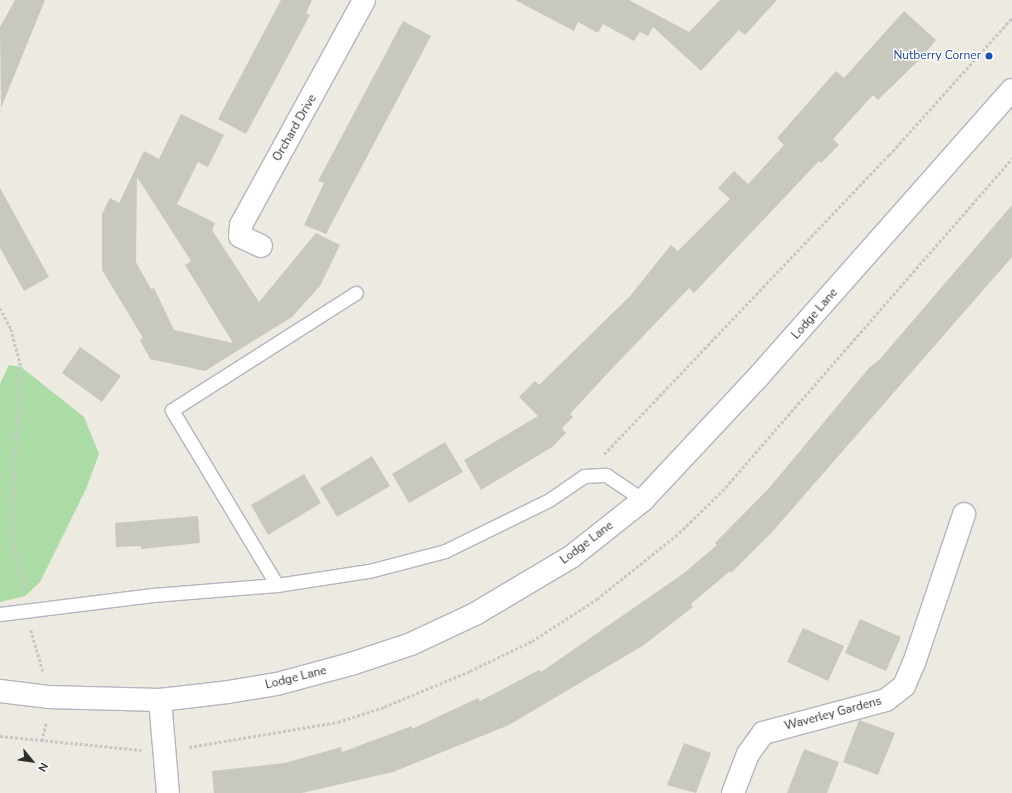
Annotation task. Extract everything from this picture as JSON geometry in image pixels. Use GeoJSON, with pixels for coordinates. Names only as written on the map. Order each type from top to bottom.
{"type":"FeatureCollection","features":[{"type":"Feature","properties":{"kind":"street","name":"Orchard Drive"},"geometry":{"type":"LineString","coordinates":[[261,246],[240,236],[241,226],[364,0]]}},
{"type":"Feature","properties":{"kind":"street","name":"Lodge Lane"},"geometry":{"type":"LineString","coordinates":[[0,691],[48,697],[160,700],[277,684],[411,644],[475,614],[571,557],[643,500],[758,377],[1012,90]]}},
{"type":"Feature","properties":{"kind":"street","name":"Waverley Gardens"},"geometry":{"type":"LineString","coordinates":[[733,793],[748,754],[763,733],[886,700],[904,686],[914,663],[964,514]]}},
{"type":"Feature","properties":{"kind":"street"},"geometry":{"type":"LineString","coordinates":[[160,700],[168,793]]}},
{"type":"Feature","properties":{"kind":"lane"},"geometry":{"type":"LineString","coordinates":[[277,585],[172,410],[356,293]]}},
{"type":"Feature","properties":{"kind":"lane"},"geometry":{"type":"LineString","coordinates":[[0,614],[26,609],[277,585],[369,571],[445,551],[549,500],[584,476],[606,475],[643,500]]}},
{"type":"Feature","properties":{"kind":"path"},"geometry":{"type":"LineString","coordinates":[[584,476],[889,155],[1012,18]]}},
{"type":"Feature","properties":{"kind":"path"},"geometry":{"type":"LineString","coordinates":[[0,308],[11,329],[21,367],[10,533],[25,591],[26,609],[40,666],[48,677]]}},
{"type":"Feature","properties":{"kind":"path"},"geometry":{"type":"LineString","coordinates":[[42,741],[47,719]]}},
{"type":"Feature","properties":{"kind":"path"},"geometry":{"type":"LineString","coordinates":[[0,736],[143,750]]}},
{"type":"Feature","properties":{"kind":"green space"},"geometry":{"type":"Polygon","coordinates":[[[9,365],[21,367],[84,417],[99,454],[86,489],[40,582],[25,596],[0,602],[0,384],[9,365]]]}},
{"type":"Feature","properties":{"kind":"building"},"geometry":{"type":"Polygon","coordinates":[[[15,0],[45,0],[1,108],[0,27],[15,0]]]}},
{"type":"Feature","properties":{"kind":"building"},"geometry":{"type":"Polygon","coordinates":[[[281,0],[312,0],[306,13],[310,15],[246,134],[218,119],[281,0]]]}},
{"type":"Feature","properties":{"kind":"building"},"geometry":{"type":"Polygon","coordinates":[[[515,0],[629,0],[689,32],[720,0],[777,0],[745,35],[739,30],[701,71],[653,27],[648,36],[640,32],[634,41],[603,24],[598,33],[578,22],[574,31],[515,0]]]}},
{"type":"Feature","properties":{"kind":"building"},"geometry":{"type":"Polygon","coordinates":[[[904,11],[936,40],[921,58],[878,100],[873,95],[833,139],[839,145],[821,163],[819,161],[694,293],[689,288],[606,375],[570,414],[573,417],[562,428],[566,433],[552,447],[481,490],[464,460],[538,416],[519,397],[535,381],[539,385],[630,296],[671,245],[678,251],[730,199],[718,188],[734,171],[748,184],[784,145],[777,138],[836,71],[844,78],[904,11]]]}},
{"type":"Feature","properties":{"kind":"building"},"geometry":{"type":"Polygon","coordinates":[[[403,21],[431,36],[326,234],[304,225],[324,183],[318,181],[403,21]]]}},
{"type":"Feature","properties":{"kind":"building"},"geometry":{"type":"Polygon","coordinates":[[[181,114],[224,135],[208,167],[198,162],[177,204],[215,223],[212,230],[259,302],[316,233],[340,245],[320,286],[292,317],[205,371],[150,359],[140,340],[143,338],[102,270],[102,214],[110,198],[119,203],[144,151],[159,159],[181,114]],[[137,177],[136,262],[151,289],[154,288],[174,330],[233,343],[185,265],[191,261],[137,177]]]}},
{"type":"Feature","properties":{"kind":"building"},"geometry":{"type":"Polygon","coordinates":[[[0,188],[49,277],[24,291],[0,248],[0,188]]]}},
{"type":"Feature","properties":{"kind":"building"},"geometry":{"type":"Polygon","coordinates":[[[1012,205],[1012,257],[773,531],[731,573],[730,571],[691,604],[693,607],[644,645],[509,725],[393,772],[302,793],[214,793],[212,771],[285,763],[341,747],[342,752],[412,726],[412,729],[478,698],[480,701],[539,670],[541,672],[684,573],[717,545],[715,543],[770,487],[869,368],[880,359],[1012,205]]]}},
{"type":"Feature","properties":{"kind":"building"},"geometry":{"type":"Polygon","coordinates":[[[80,347],[121,376],[102,402],[62,373],[80,347]]]}},
{"type":"Feature","properties":{"kind":"building"},"geometry":{"type":"Polygon","coordinates":[[[445,442],[463,472],[409,503],[392,474],[445,442]]]}},
{"type":"Feature","properties":{"kind":"building"},"geometry":{"type":"Polygon","coordinates":[[[372,456],[390,486],[337,517],[320,488],[372,456]]]}},
{"type":"Feature","properties":{"kind":"building"},"geometry":{"type":"Polygon","coordinates":[[[304,474],[321,503],[268,535],[251,505],[304,474]]]}},
{"type":"Feature","properties":{"kind":"building"},"geometry":{"type":"Polygon","coordinates":[[[198,516],[200,543],[141,549],[141,546],[116,547],[115,523],[198,516]]]}},
{"type":"Feature","properties":{"kind":"building"},"geometry":{"type":"Polygon","coordinates":[[[860,619],[901,637],[886,671],[845,653],[860,619]]]}},
{"type":"Feature","properties":{"kind":"building"},"geometry":{"type":"Polygon","coordinates":[[[803,628],[844,646],[828,681],[787,662],[803,628]]]}},
{"type":"Feature","properties":{"kind":"building"},"geometry":{"type":"Polygon","coordinates":[[[859,720],[895,733],[878,775],[843,762],[859,720]]]}},
{"type":"Feature","properties":{"kind":"building"},"geometry":{"type":"Polygon","coordinates":[[[684,743],[711,753],[696,793],[667,785],[684,743]]]}},
{"type":"Feature","properties":{"kind":"building"},"geometry":{"type":"Polygon","coordinates":[[[804,749],[839,762],[827,793],[787,793],[804,749]]]}},
{"type":"Feature","properties":{"kind":"place","name":"Nutberry Corner"},"geometry":{"type":"Point","coordinates":[989,56]}}]}
